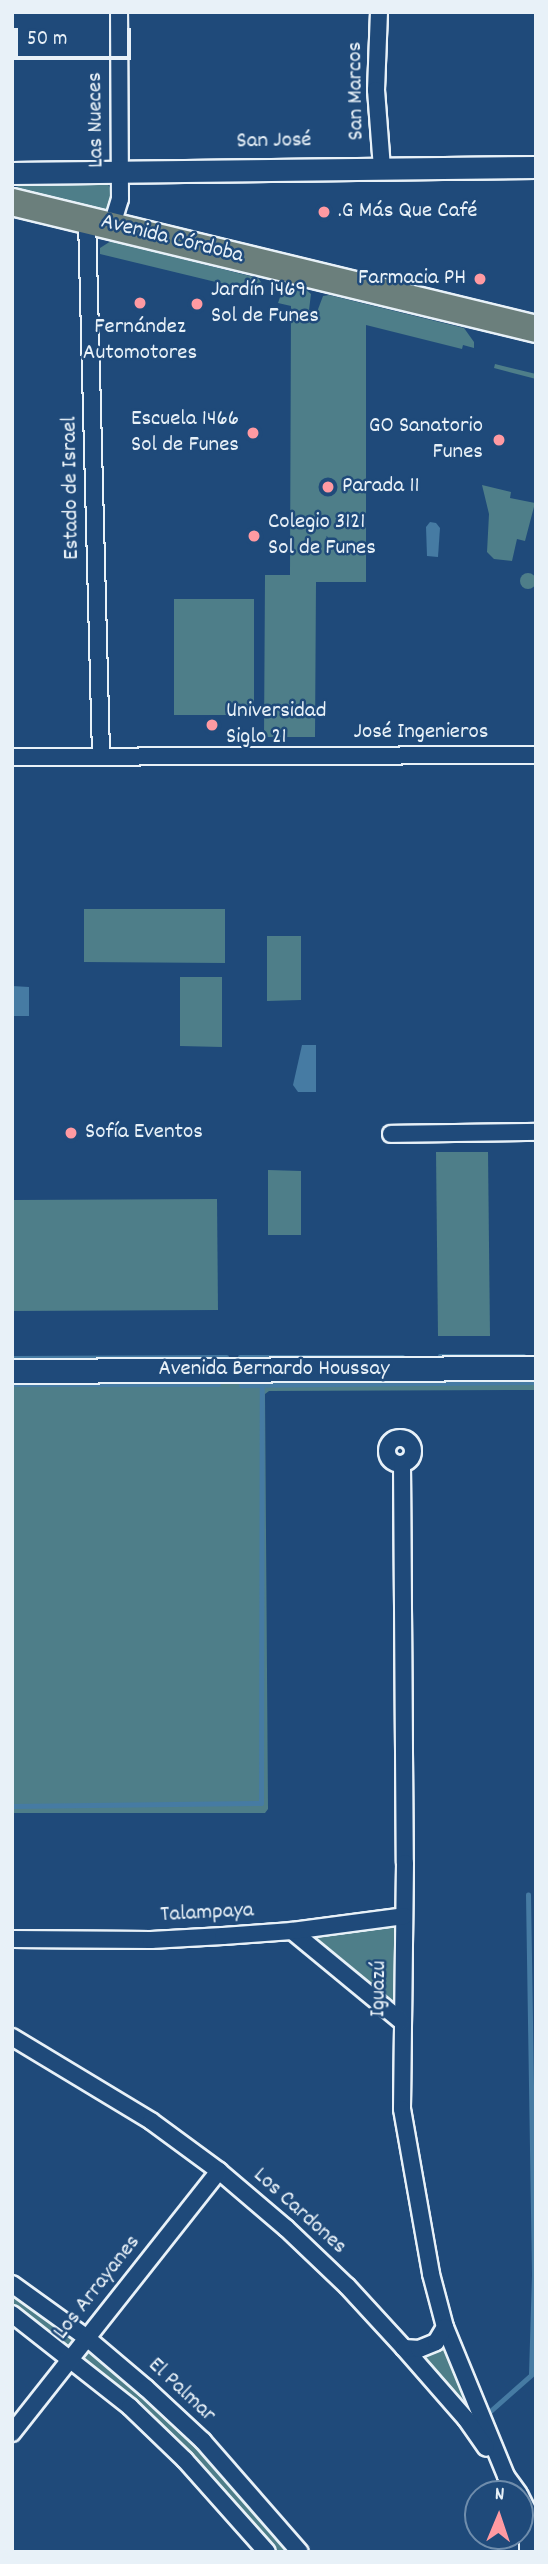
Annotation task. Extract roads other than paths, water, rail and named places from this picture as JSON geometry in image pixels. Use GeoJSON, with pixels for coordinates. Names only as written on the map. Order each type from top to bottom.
{"type":"FeatureCollection","features":[{"type":"Feature","properties":{"kind":"main road","name":"Avenida Córdoba"},"geometry":{"type":"LineString","coordinates":[[12,202],[536,329]]}},
{"type":"Feature","properties":{"kind":"main road","name":"Avenida Bernardo Houssay"},"geometry":{"type":"LineString","coordinates":[[12,1371],[536,1368]]}},
{"type":"Feature","properties":{"kind":"street","name":"Las Nueces"},"geometry":{"type":"LineString","coordinates":[[100,222],[120,199],[118,12]]}},
{"type":"Feature","properties":{"kind":"street","name":"San Marcos"},"geometry":{"type":"LineString","coordinates":[[379,12],[376,90],[382,168]]}},
{"type":"Feature","properties":{"kind":"street","name":"San José"},"geometry":{"type":"LineString","coordinates":[[12,173],[536,167]]}},
{"type":"Feature","properties":{"kind":"street","name":"Estado de Israel"},"geometry":{"type":"LineString","coordinates":[[100,222],[101,755]]}},
{"type":"Feature","properties":{"kind":"street","name":"José Ingenieros"},"geometry":{"type":"LineString","coordinates":[[12,757],[536,755]]}},
{"type":"Feature","properties":{"kind":"street"},"geometry":{"type":"LineString","coordinates":[[391,1134],[536,1132]]}},
{"type":"Feature","properties":{"kind":"street","name":"Iguazú"},"geometry":{"type":"LineString","coordinates":[[402,1464],[402,2109],[430,2274],[445,2327],[509,2480]]}},
{"type":"Feature","properties":{"kind":"street","name":"Talampaya"},"geometry":{"type":"LineString","coordinates":[[12,1939],[151,1940],[292,1931],[404,1916]]}},
{"type":"Feature","properties":{"kind":"street"},"geometry":{"type":"LineString","coordinates":[[292,1931],[401,2021]]}},
{"type":"Feature","properties":{"kind":"street","name":"Los Cardones"},"geometry":{"type":"LineString","coordinates":[[12,2037],[151,2121],[219,2171],[330,2269],[467,2419],[506,2476]]}},
{"type":"Feature","properties":{"kind":"street","name":"Los Arrayanes"},"geometry":{"type":"LineString","coordinates":[[12,2433],[219,2171]]}},
{"type":"Feature","properties":{"kind":"street","name":"El Palmar"},"geometry":{"type":"LineString","coordinates":[[12,2284],[87,2338],[203,2441],[300,2552]]}},
{"type":"Feature","properties":{"kind":"street","name":"El Palmar"},"geometry":{"type":"LineString","coordinates":[[12,2314],[71,2358],[186,2460],[267,2552]]}},
{"type":"Feature","properties":{"kind":"street"},"geometry":{"type":"LineString","coordinates":[[404,2348],[419,2348],[436,2342],[445,2327]]}},
{"type":"Feature","properties":{"kind":"water"},"geometry":{"type":"Polygon","coordinates":[[[430,522],[436,523],[440,528],[438,557],[427,556],[426,527],[430,522]]]}},
{"type":"Feature","properties":{"kind":"water"},"geometry":{"type":"Polygon","coordinates":[[[12,986],[29,987],[29,1016],[12,1016],[12,986]]]}},
{"type":"Feature","properties":{"kind":"water"},"geometry":{"type":"Polygon","coordinates":[[[302,1045],[316,1045],[316,1092],[298,1092],[293,1085],[302,1045]]]}},
{"type":"Feature","properties":{"kind":"waterway"},"geometry":{"type":"LineString","coordinates":[[440,1356],[524,1356]]}},
{"type":"Feature","properties":{"kind":"waterway"},"geometry":{"type":"LineString","coordinates":[[12,1358],[226,1357]]}},
{"type":"Feature","properties":{"kind":"waterway"},"geometry":{"type":"LineString","coordinates":[[240,1357],[403,1357]]}},
{"type":"Feature","properties":{"kind":"waterway"},"geometry":{"type":"LineString","coordinates":[[241,1385],[536,1382]]}},
{"type":"Feature","properties":{"kind":"waterway"},"geometry":{"type":"LineString","coordinates":[[12,1385],[219,1385]]}},
{"type":"Feature","properties":{"kind":"waterway"},"geometry":{"type":"LineString","coordinates":[[12,1806],[261,1803],[262,1385]]}},
{"type":"Feature","properties":{"kind":"waterway"},"geometry":{"type":"LineString","coordinates":[[486,2415],[531,2375],[534,2276],[528,1895]]}},
{"type":"Feature","properties":{"kind":"place","name":".G Más Que Café"},"geometry":{"type":"Point","coordinates":[324,212]}},
{"type":"Feature","properties":{"kind":"place","name":"Farmacia PH"},"geometry":{"type":"Point","coordinates":[480,279]}},
{"type":"Feature","properties":{"kind":"place","name":"Fernández Automotores"},"geometry":{"type":"Point","coordinates":[140,303]}},
{"type":"Feature","properties":{"kind":"place","name":"Jardín 1469 Sol de Funes"},"geometry":{"type":"Point","coordinates":[197,304]}},
{"type":"Feature","properties":{"kind":"place","name":"Escuela 1466 Sol de Funes"},"geometry":{"type":"Point","coordinates":[253,433]}},
{"type":"Feature","properties":{"kind":"place","name":"GO Sanatorio Funes"},"geometry":{"type":"Point","coordinates":[499,440]}},
{"type":"Feature","properties":{"kind":"place","name":"Parada 11"},"geometry":{"type":"Point","coordinates":[328,487]}},
{"type":"Feature","properties":{"kind":"place","name":"Colegio 3121 Sol de Funes"},"geometry":{"type":"Point","coordinates":[254,536]}},
{"type":"Feature","properties":{"kind":"place","name":"Universidad Siglo 21"},"geometry":{"type":"Point","coordinates":[212,725]}},
{"type":"Feature","properties":{"kind":"place","name":"Sofía Eventos"},"geometry":{"type":"Point","coordinates":[71,1133]}}]}
